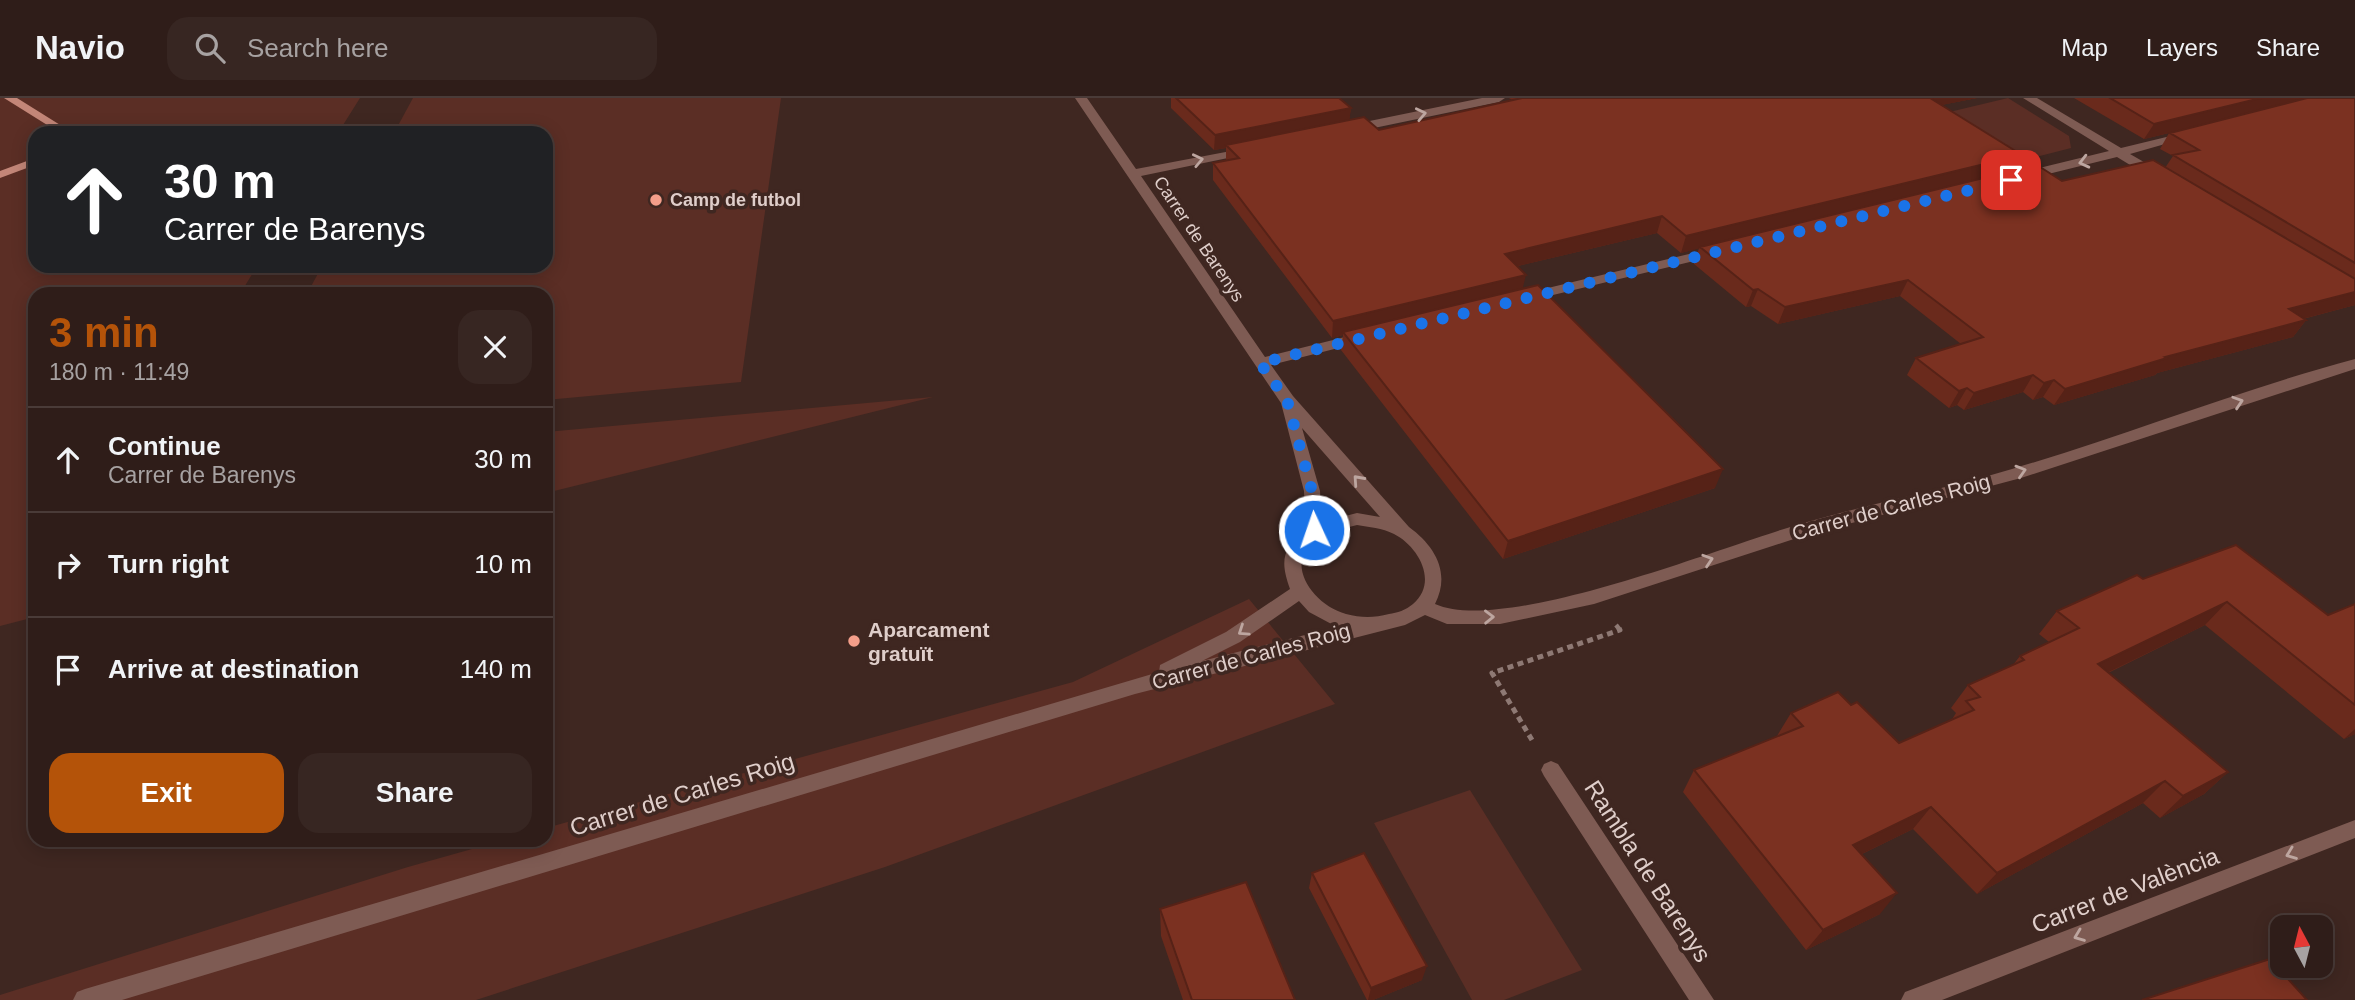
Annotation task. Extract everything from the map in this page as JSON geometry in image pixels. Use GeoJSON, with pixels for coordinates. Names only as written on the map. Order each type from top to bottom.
{"type":"FeatureCollection","features":[{"type":"Feature","properties":{"kind":"street","name":"Carrer de Barenys"},"geometry":{"type":"LineString","coordinates":[[1081,98],[1287,400],[1403,531]]}},
{"type":"Feature","properties":{"kind":"street"},"geometry":{"type":"LineString","coordinates":[[1339,131],[1499,98]]}},
{"type":"Feature","properties":{"kind":"street"},"geometry":{"type":"LineString","coordinates":[[2029,98],[2167,182]]}},
{"type":"Feature","properties":{"kind":"street"},"geometry":{"type":"LineString","coordinates":[[2011,180],[2198,133]]}},
{"type":"Feature","properties":{"kind":"street"},"geometry":{"type":"LineString","coordinates":[[1131,174],[1259,148]]}},
{"type":"Feature","properties":{"kind":"street"},"geometry":{"type":"LineString","coordinates":[[1508,302],[1726,249]]}},
{"type":"Feature","properties":{"kind":"street"},"geometry":{"type":"LineString","coordinates":[[1260,363],[1373,335]]}},
{"type":"Feature","properties":{"kind":"street","name":"Carrer de Carles Roig"},"geometry":{"type":"LineString","coordinates":[[1423,606],[1447,617],[1500,617],[1594,597],[1800,530],[2015,474],[2355,364]]}},
{"type":"Feature","properties":{"kind":"street"},"geometry":{"type":"LineString","coordinates":[[1287,400],[1312,491],[1314,530]]}},
{"type":"Feature","properties":{"kind":"street"},"geometry":{"type":"LineString","coordinates":[[1357,519],[1381,522],[1403,531],[1423,547],[1434,566],[1434,588],[1423,606],[1408,617],[1389,624],[1367,626],[1340,621],[1316,609],[1299,592],[1291,575],[1292,558],[1300,542],[1314,530],[1334,522],[1357,519]]}},
{"type":"Feature","properties":{"kind":"street","name":"Carrer de Carles Roig"},"geometry":{"type":"LineString","coordinates":[[1135,686],[1233,637],[1299,592]]}},
{"type":"Feature","properties":{"kind":"street","name":"Carrer de Carles Roig"},"geometry":{"type":"LineString","coordinates":[[85,1000],[1135,686],[1367,626]]}},
{"type":"Feature","properties":{"kind":"street","name":"Rambla de Barenys"},"geometry":{"type":"LineString","coordinates":[[1551,771],[1702,1000]]}},
{"type":"Feature","properties":{"kind":"street","name":"Carrer de València"},"geometry":{"type":"LineString","coordinates":[[1913,1000],[2355,829]]}},
{"type":"Feature","properties":{"kind":"path"},"geometry":{"type":"LineString","coordinates":[[1551,771],[1492,673],[1620,629],[1594,597]]}},
{"type":"Feature","properties":{"kind":"shaded area"},"geometry":{"type":"Polygon","coordinates":[[[0,98],[360,98],[342,126],[28,126],[28,273],[253,273],[244,287],[28,287],[28,619],[0,626],[0,98]]]}},
{"type":"Feature","properties":{"kind":"shaded area","name":"Camp de futbol"},"geometry":{"type":"Polygon","coordinates":[[[413,98],[781,98],[741,382],[553,399],[553,287],[311,287],[318,273],[553,273],[553,126],[398,126],[413,98]]]}},
{"type":"Feature","properties":{"kind":"shaded area"},"geometry":{"type":"Polygon","coordinates":[[[2008,98],[2069,136],[2071,148],[2016,162],[1941,114],[2008,98]]]}},
{"type":"Feature","properties":{"kind":"shaded area"},"geometry":{"type":"Polygon","coordinates":[[[933,397],[553,491],[553,431],[933,397]]]}},
{"type":"Feature","properties":{"kind":"shaded area"},"geometry":{"type":"Polygon","coordinates":[[[1249,599],[1335,704],[885,867],[476,1000],[0,1000],[0,995],[408,867],[479,847],[553,847],[553,826],[1073,682],[1249,599]]]}},
{"type":"Feature","properties":{"kind":"shaded area"},"geometry":{"type":"Polygon","coordinates":[[[1470,790],[1582,970],[1504,1000],[1472,1000],[1374,823],[1470,790]]]}},
{"type":"Feature","properties":{"kind":"building"},"geometry":{"type":"Polygon","coordinates":[[[1176,98],[1339,98],[1351,108],[1215,135],[1176,98]]]}},
{"type":"Feature","properties":{"kind":"building"},"geometry":{"type":"Polygon","coordinates":[[[1522,98],[1930,98],[2022,155],[1686,236],[1662,216],[1505,254],[1526,275],[1333,321],[1213,163],[1239,158],[1226,145],[1364,117],[1379,130],[1522,98]]]}},
{"type":"Feature","properties":{"kind":"building"},"geometry":{"type":"Polygon","coordinates":[[[2110,98],[2261,98],[2154,124],[2110,98]]]}},
{"type":"Feature","properties":{"kind":"building"},"geometry":{"type":"Polygon","coordinates":[[[2307,98],[2355,98],[2355,263],[2173,155],[2199,150],[2170,133],[2307,98]]]}},
{"type":"Feature","properties":{"kind":"building"},"geometry":{"type":"Polygon","coordinates":[[[2153,160],[2355,279],[2355,292],[2289,309],[2306,320],[2165,357],[2167,358],[2065,389],[2054,380],[2044,383],[2033,375],[1974,393],[1967,388],[1959,391],[1916,358],[1983,337],[1908,280],[1785,307],[1758,289],[1753,290],[1700,247],[2037,165],[2062,181],[2153,160]]]}},
{"type":"Feature","properties":{"kind":"building"},"geometry":{"type":"Polygon","coordinates":[[[1538,285],[1723,469],[1508,541],[1343,332],[1538,285]]]}},
{"type":"Feature","properties":{"kind":"building"},"geometry":{"type":"Polygon","coordinates":[[[2236,545],[2328,615],[2355,604],[2355,705],[2227,602],[2098,664],[2228,772],[2183,796],[2165,781],[1997,873],[1931,807],[1853,845],[1897,893],[1823,930],[1694,770],[1803,726],[1791,713],[1838,692],[1851,705],[1857,702],[1899,743],[1974,710],[1966,701],[1980,697],[1968,685],[2024,660],[2020,656],[2079,628],[2057,611],[2137,575],[2143,579],[2236,545]]]}},
{"type":"Feature","properties":{"kind":"building"},"geometry":{"type":"Polygon","coordinates":[[[1364,853],[1427,966],[1371,988],[1312,873],[1364,853]]]}},
{"type":"Feature","properties":{"kind":"building"},"geometry":{"type":"Polygon","coordinates":[[[1246,882],[1295,1000],[1192,1000],[1160,909],[1246,882]]]}},
{"type":"Feature","properties":{"kind":"building"},"geometry":{"type":"Polygon","coordinates":[[[2270,959],[2270,978],[2287,978],[2307,1000],[2142,1000],[2270,959]]]}},
{"type":"Feature","properties":{"kind":"waterway"},"geometry":{"type":"LineString","coordinates":[[9,98],[56,126]]}},
{"type":"Feature","properties":{"kind":"waterway"},"geometry":{"type":"LineString","coordinates":[[0,175],[28,164]]}},
{"type":"Feature","properties":{"kind":"place","name":"Camp de futbol"},"geometry":{"type":"Point","coordinates":[656,200]}},
{"type":"Feature","properties":{"kind":"place","name":"Aparcament gratuït"},"geometry":{"type":"Point","coordinates":[854,641]}},
{"type":"Feature","properties":{"kind":"route"},"geometry":{"type":"LineString","coordinates":[[1314,530],[1312,491],[1287,400],[1260,363],[2011,180]]}}]}
